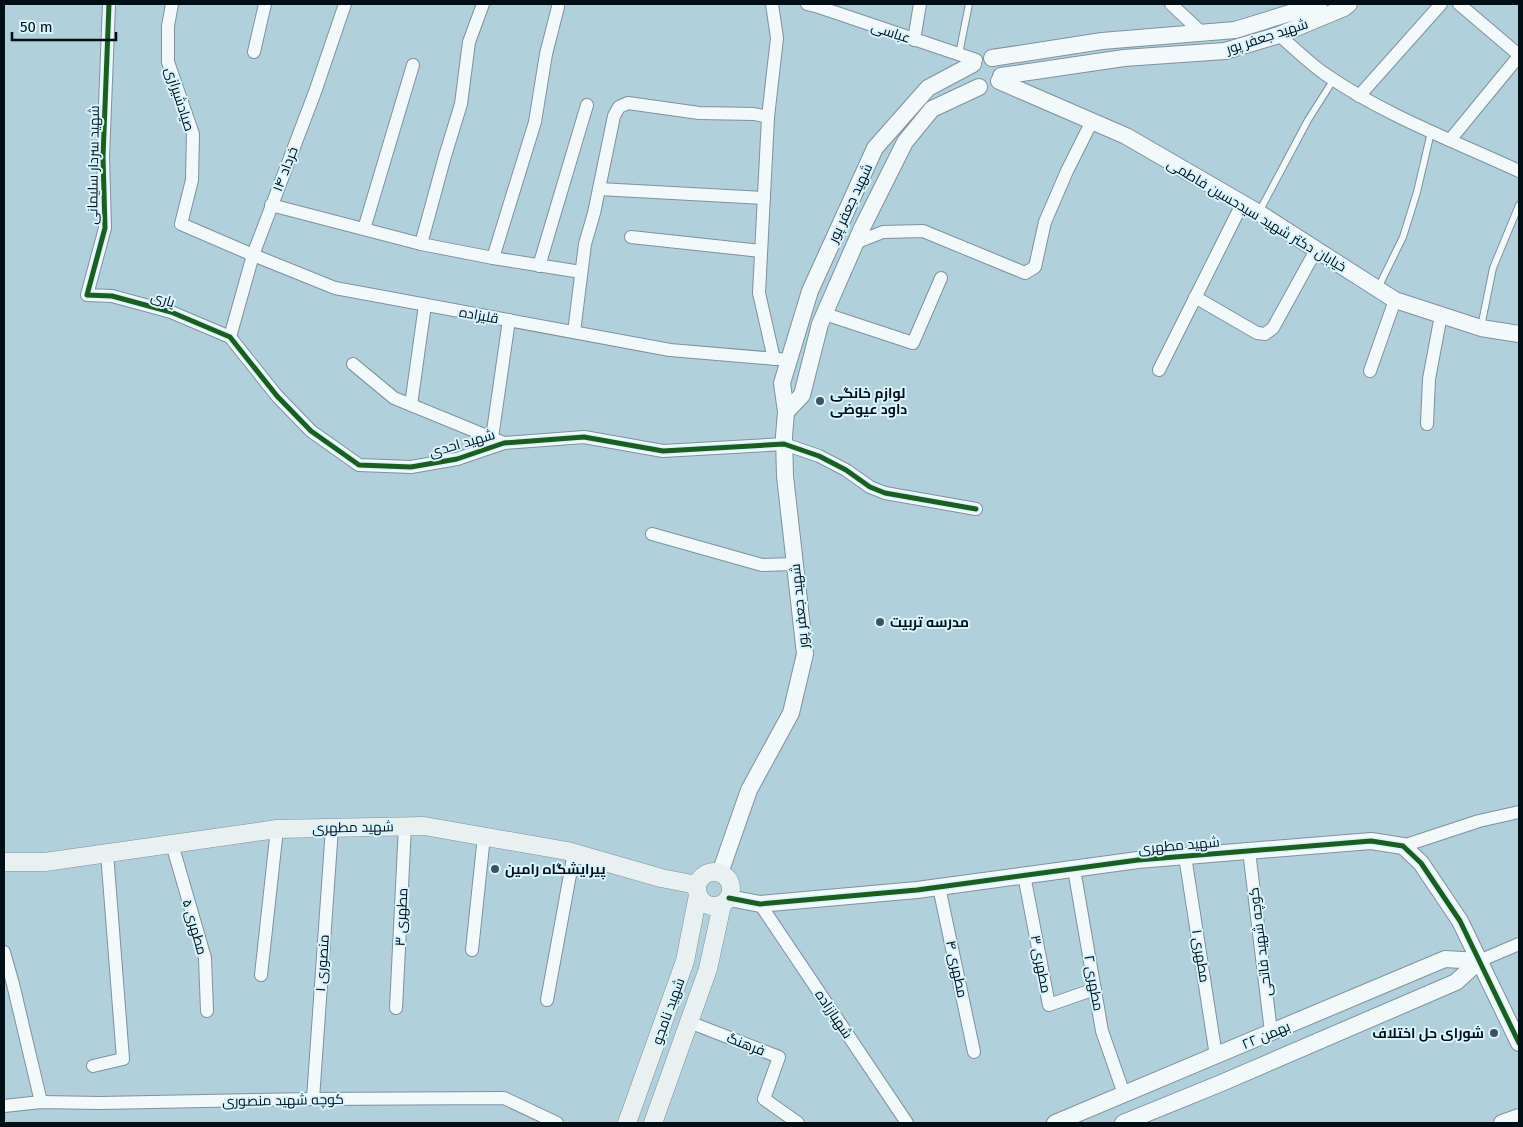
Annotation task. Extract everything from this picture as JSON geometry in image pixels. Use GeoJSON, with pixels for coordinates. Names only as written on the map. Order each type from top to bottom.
{"type":"FeatureCollection","features":[{"type":"Feature","properties":{"kind":"main road","name":"شهید مطهری"},"geometry":{"type":"LineString","coordinates":[[4,862],[44,862],[278,829],[424,826],[574,853],[697,890]]}},
{"type":"Feature","properties":{"kind":"main road"},"geometry":{"type":"LineString","coordinates":[[710,872],[720,873],[728,879],[731,888],[725,901],[712,907],[703,903],[697,890],[702,877],[710,872]]}},
{"type":"Feature","properties":{"kind":"main road","name":"شهید نامجو"},"geometry":{"type":"LineString","coordinates":[[627,1123],[685,961],[697,890]]}},
{"type":"Feature","properties":{"kind":"main road","name":"شهید نامجو"},"geometry":{"type":"LineString","coordinates":[[653,1123],[708,969],[725,901]]}},
{"type":"Feature","properties":{"kind":"street","name":"شهید سردار سلیمانی"},"geometry":{"type":"LineString","coordinates":[[87,295],[105,228],[103,157],[109,4]]}},
{"type":"Feature","properties":{"kind":"street","name":"صیادشیرازی"},"geometry":{"type":"LineString","coordinates":[[172,4],[168,26],[168,62],[193,134],[192,180],[181,224]]}},
{"type":"Feature","properties":{"kind":"street"},"geometry":{"type":"LineString","coordinates":[[254,52],[265,4]]}},
{"type":"Feature","properties":{"kind":"street","name":"۱۴ خرداد"},"geometry":{"type":"LineString","coordinates":[[230,336],[253,255],[315,92],[345,4]]}},
{"type":"Feature","properties":{"kind":"street"},"geometry":{"type":"LineString","coordinates":[[421,244],[461,104],[469,42],[483,4]]}},
{"type":"Feature","properties":{"kind":"street"},"geometry":{"type":"LineString","coordinates":[[772,4],[776,38],[768,117],[759,293],[781,360]]}},
{"type":"Feature","properties":{"kind":"street"},"geometry":{"type":"LineString","coordinates":[[914,40],[920,4]]}},
{"type":"Feature","properties":{"kind":"street"},"geometry":{"type":"LineString","coordinates":[[1171,4],[1202,33]]}},
{"type":"Feature","properties":{"kind":"street","name":"شهید جعفر پور"},"geometry":{"type":"LineString","coordinates":[[720,873],[749,790],[791,713],[805,654],[785,476],[786,412],[781,360],[810,290],[875,148],[928,88],[980,60],[1102,41],[1235,30],[1319,4]]}},
{"type":"Feature","properties":{"kind":"street","name":"شهید جعفر پور"},"geometry":{"type":"LineString","coordinates":[[1000,79],[1124,58],[1225,51],[1279,35],[1344,8],[1349,4]]}},
{"type":"Feature","properties":{"kind":"street"},"geometry":{"type":"LineString","coordinates":[[1359,96],[1441,4]]}},
{"type":"Feature","properties":{"kind":"street"},"geometry":{"type":"LineString","coordinates":[[1450,140],[1519,56],[1459,4]]}},
{"type":"Feature","properties":{"kind":"street","name":"عباسی"},"geometry":{"type":"LineString","coordinates":[[815,5],[914,40],[980,60]]}},
{"type":"Feature","properties":{"kind":"street"},"geometry":{"type":"LineString","coordinates":[[493,258],[534,122],[546,54],[558,6]]}},
{"type":"Feature","properties":{"kind":"street"},"geometry":{"type":"LineString","coordinates":[[1279,35],[1326,75],[1359,96],[1431,132],[1519,171]]}},
{"type":"Feature","properties":{"kind":"street"},"geometry":{"type":"LineString","coordinates":[[980,60],[1000,65],[1000,79],[992,88],[979,87],[971,79],[970,69],[980,60]]}},
{"type":"Feature","properties":{"kind":"street"},"geometry":{"type":"LineString","coordinates":[[364,229],[413,66]]}},
{"type":"Feature","properties":{"kind":"street","name":"خیابان دکتر شهید سیدحسین فاطمی"},"geometry":{"type":"LineString","coordinates":[[1000,79],[1126,136],[1259,213],[1395,300],[1481,328],[1519,334]]}},
{"type":"Feature","properties":{"kind":"street","name":"شهید جعفر پور"},"geometry":{"type":"LineString","coordinates":[[786,412],[802,395],[820,324],[855,243],[905,142],[932,109],[979,87]]}},
{"type":"Feature","properties":{"kind":"street"},"geometry":{"type":"LineString","coordinates":[[574,332],[585,244],[594,213],[614,116],[620,106],[628,103],[699,112],[754,114],[768,117]]}},
{"type":"Feature","properties":{"kind":"street"},"geometry":{"type":"LineString","coordinates":[[539,266],[587,105]]}},
{"type":"Feature","properties":{"kind":"street"},"geometry":{"type":"LineString","coordinates":[[855,243],[883,232],[924,232],[1025,273],[1035,266],[1045,222],[1067,171],[1092,122]]}},
{"type":"Feature","properties":{"kind":"street"},"geometry":{"type":"LineString","coordinates":[[599,189],[764,198]]}},
{"type":"Feature","properties":{"kind":"street"},"geometry":{"type":"LineString","coordinates":[[1159,370],[1242,204]]}},
{"type":"Feature","properties":{"kind":"street"},"geometry":{"type":"LineString","coordinates":[[271,205],[421,244],[581,272]]}},
{"type":"Feature","properties":{"kind":"street","name":"قلیزاده"},"geometry":{"type":"LineString","coordinates":[[181,224],[335,288],[670,350],[781,360]]}},
{"type":"Feature","properties":{"kind":"street"},"geometry":{"type":"LineString","coordinates":[[631,237],[761,251]]}},
{"type":"Feature","properties":{"kind":"street"},"geometry":{"type":"LineString","coordinates":[[1195,298],[1257,332],[1265,334],[1273,328],[1316,250]]}},
{"type":"Feature","properties":{"kind":"street"},"geometry":{"type":"LineString","coordinates":[[825,314],[913,343],[941,278]]}},
{"type":"Feature","properties":{"kind":"street","name":"یاری"},"geometry":{"type":"LineString","coordinates":[[87,295],[112,296],[171,312],[230,336]]}},
{"type":"Feature","properties":{"kind":"street"},"geometry":{"type":"LineString","coordinates":[[1370,370],[1395,300]]}},
{"type":"Feature","properties":{"kind":"street"},"geometry":{"type":"LineString","coordinates":[[412,405],[425,305]]}},
{"type":"Feature","properties":{"kind":"street"},"geometry":{"type":"LineString","coordinates":[[1427,424],[1428,379],[1441,315]]}},
{"type":"Feature","properties":{"kind":"street"},"geometry":{"type":"LineString","coordinates":[[492,438],[509,320]]}},
{"type":"Feature","properties":{"kind":"street","name":"شهید احدی"},"geometry":{"type":"LineString","coordinates":[[230,336],[277,396],[311,431],[360,465],[411,467],[457,459],[504,443],[584,437],[663,451],[784,444]]}},
{"type":"Feature","properties":{"kind":"street"},"geometry":{"type":"LineString","coordinates":[[353,364],[394,398],[504,443]]}},
{"type":"Feature","properties":{"kind":"street"},"geometry":{"type":"LineString","coordinates":[[784,444],[819,456],[846,470],[870,487],[885,493],[976,509]]}},
{"type":"Feature","properties":{"kind":"street"},"geometry":{"type":"LineString","coordinates":[[652,534],[762,565],[795,564]]}},
{"type":"Feature","properties":{"kind":"street"},"geometry":{"type":"LineString","coordinates":[[1517,1034],[1460,922],[1421,863],[1403,846],[1479,821],[1519,812]]}},
{"type":"Feature","properties":{"kind":"street","name":"مطهری ۳"},"geometry":{"type":"LineString","coordinates":[[396,1008],[405,826]]}},
{"type":"Feature","properties":{"kind":"street","name":"منصوری ۱"},"geometry":{"type":"LineString","coordinates":[[312,1099],[332,828]]}},
{"type":"Feature","properties":{"kind":"street"},"geometry":{"type":"LineString","coordinates":[[261,975],[278,829]]}},
{"type":"Feature","properties":{"kind":"street"},"geometry":{"type":"LineString","coordinates":[[472,950],[484,836]]}},
{"type":"Feature","properties":{"kind":"street","name":"شهید مطهری"},"geometry":{"type":"LineString","coordinates":[[725,901],[760,904],[940,887],[1138,860],[1186,856],[1371,841],[1403,846]]}},
{"type":"Feature","properties":{"kind":"street","name":"مطهری ۵"},"geometry":{"type":"LineString","coordinates":[[172,844],[205,958],[206,1011]]}},
{"type":"Feature","properties":{"kind":"street","name":"کوچه شهید فاتحی"},"geometry":{"type":"LineString","coordinates":[[1249,851],[1271,1032]]}},
{"type":"Feature","properties":{"kind":"street"},"geometry":{"type":"LineString","coordinates":[[93,1066],[123,1059],[107,853]]}},
{"type":"Feature","properties":{"kind":"street"},"geometry":{"type":"LineString","coordinates":[[547,1000],[574,853]]}},
{"type":"Feature","properties":{"kind":"street","name":"مطهری ۱"},"geometry":{"type":"LineString","coordinates":[[1186,856],[1216,1056]]}},
{"type":"Feature","properties":{"kind":"street","name":"مطهری ۲"},"geometry":{"type":"LineString","coordinates":[[1074,869],[1102,1031],[1124,1094]]}},
{"type":"Feature","properties":{"kind":"street","name":"مطهری ۳"},"geometry":{"type":"LineString","coordinates":[[1024,875],[1049,1005],[1095,990]]}},
{"type":"Feature","properties":{"kind":"street","name":"مطهری ۴"},"geometry":{"type":"LineString","coordinates":[[940,887],[974,1052]]}},
{"type":"Feature","properties":{"kind":"street","name":"شهباززاده"},"geometry":{"type":"LineString","coordinates":[[760,904],[908,1123]]}},
{"type":"Feature","properties":{"kind":"street","name":"۲۲ بهمن"},"geometry":{"type":"LineString","coordinates":[[1122,1123],[1219,1084],[1456,982],[1479,961],[1519,944]]}},
{"type":"Feature","properties":{"kind":"street"},"geometry":{"type":"LineString","coordinates":[[4,952],[41,1102]]}},
{"type":"Feature","properties":{"kind":"street","name":"۲۲ بهمن"},"geometry":{"type":"LineString","coordinates":[[1055,1123],[1446,959],[1479,961]]}},
{"type":"Feature","properties":{"kind":"street","name":"فرهنگ"},"geometry":{"type":"LineString","coordinates":[[689,1022],[779,1057],[764,1099],[798,1123]]}},
{"type":"Feature","properties":{"kind":"street","name":"کوچه شهید منصوری"},"geometry":{"type":"LineString","coordinates":[[4,1106],[41,1102],[100,1103],[504,1098],[557,1123]]}},
{"type":"Feature","properties":{"kind":"street"},"geometry":{"type":"LineString","coordinates":[[1502,1123],[1519,1117]]}},
{"type":"Feature","properties":{"kind":"lane"},"geometry":{"type":"LineString","coordinates":[[959,54],[969,4]]}},
{"type":"Feature","properties":{"kind":"lane"},"geometry":{"type":"LineString","coordinates":[[1259,213],[1308,120],[1334,79]]}},
{"type":"Feature","properties":{"kind":"lane"},"geometry":{"type":"LineString","coordinates":[[1377,289],[1403,237],[1417,192],[1431,132]]}},
{"type":"Feature","properties":{"kind":"lane"},"geometry":{"type":"LineString","coordinates":[[1481,328],[1493,268],[1519,205]]}},
{"type":"Feature","properties":{"kind":"cycle path"},"geometry":{"type":"LineString","coordinates":[[109,4],[103,157],[105,228],[87,295],[112,296],[171,312],[230,337],[277,396],[311,431],[359,465],[411,467],[457,459],[504,443],[584,437],[663,451],[784,444],[819,456],[846,470],[870,487],[885,493],[976,509]]}},
{"type":"Feature","properties":{"kind":"cycle path"},"geometry":{"type":"LineString","coordinates":[[729,898],[760,904],[917,890],[1138,860],[1371,841],[1403,846],[1421,863],[1460,921],[1519,1043]]}},
{"type":"Feature","properties":{"kind":"place","name":"لوازم خانگی داود عیوضی"},"geometry":{"type":"Point","coordinates":[820,401]}},
{"type":"Feature","properties":{"kind":"place","name":"مدرسه تربیت"},"geometry":{"type":"Point","coordinates":[880,622]}},
{"type":"Feature","properties":{"kind":"place","name":"پیرایشگاه ‌رامین"},"geometry":{"type":"Point","coordinates":[495,869]}},
{"type":"Feature","properties":{"kind":"place","name":"شورای حل اختلاف"},"geometry":{"type":"Point","coordinates":[1494,1033]}}]}
